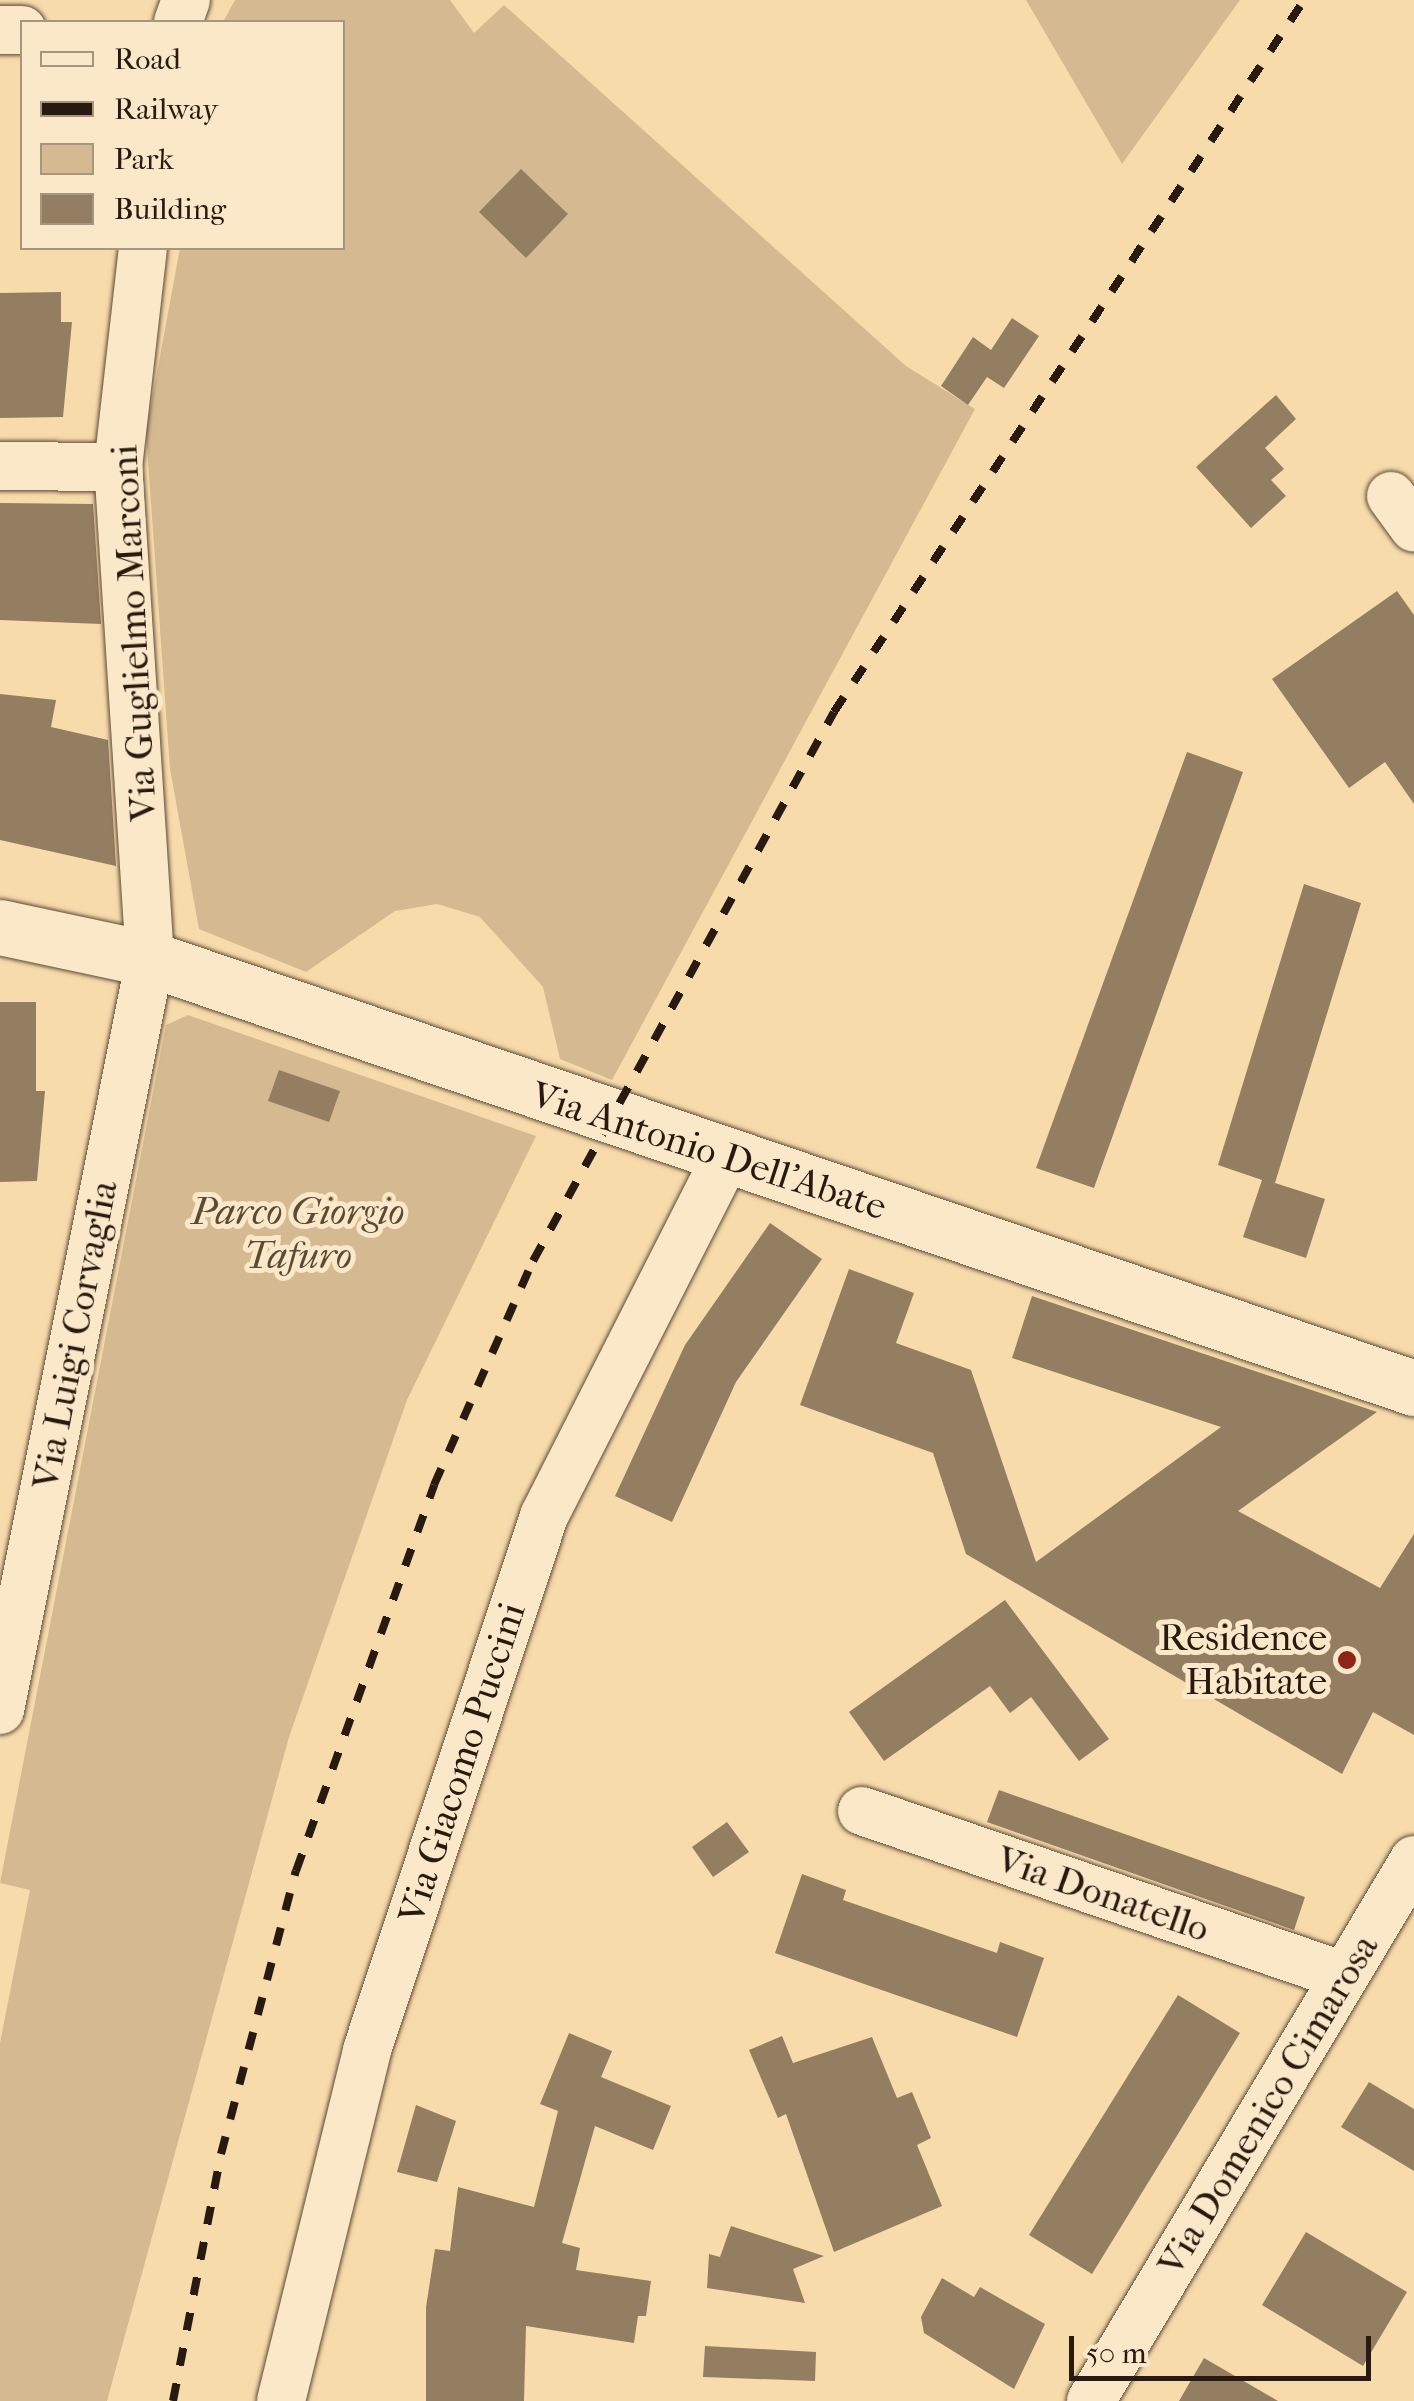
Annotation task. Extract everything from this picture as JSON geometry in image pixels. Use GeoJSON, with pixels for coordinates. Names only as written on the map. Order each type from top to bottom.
{"type":"FeatureCollection","features":[{"type":"Feature","properties":{"kind":"main road","name":"Via Antonio Dell'Abate"},"geometry":{"type":"LineString","coordinates":[[0,927],[150,959],[727,1156],[1405,1375]]}},
{"type":"Feature","properties":{"kind":"street","name":"Via Guglielmo Marconi"},"geometry":{"type":"LineString","coordinates":[[143,250],[118,467],[150,959]]}},
{"type":"Feature","properties":{"kind":"street"},"geometry":{"type":"LineString","coordinates":[[0,466],[118,467]]}},
{"type":"Feature","properties":{"kind":"street","name":"Via Luigi Corvaglia"},"geometry":{"type":"LineString","coordinates":[[0,1710],[6,1654],[150,959]]}},
{"type":"Feature","properties":{"kind":"street","name":"Via Giacomo Puccini"},"geometry":{"type":"LineString","coordinates":[[281,2401],[367,2050],[544,1516],[727,1156]]}},
{"type":"Feature","properties":{"kind":"street","name":"Via Donatello"},"geometry":{"type":"LineString","coordinates":[[862,1811],[1344,1976]]}},
{"type":"Feature","properties":{"kind":"street","name":"Via Domenico Cimarosa"},"geometry":{"type":"LineString","coordinates":[[1090,2401],[1414,1860]]}},
{"type":"Feature","properties":{"kind":"green space"},"geometry":{"type":"Polygon","coordinates":[[[235,0],[450,0],[474,33],[504,5],[906,366],[975,409],[612,1080],[560,1059],[543,987],[480,917],[437,904],[395,911],[306,972],[199,929],[170,769],[146,432],[180,250],[345,250],[345,20],[224,20],[235,0]]]}},
{"type":"Feature","properties":{"kind":"green space"},"geometry":{"type":"Polygon","coordinates":[[[1026,0],[1240,0],[1122,164],[1026,0]]]}},
{"type":"Feature","properties":{"kind":"green space","name":"Parco Giorgio Tafuro"},"geometry":{"type":"Polygon","coordinates":[[[188,1015],[536,1136],[407,1400],[289,1737],[107,2401],[0,2401],[0,2043],[30,1890],[0,1883],[166,1025],[188,1015]]]}},
{"type":"Feature","properties":{"kind":"building"},"geometry":{"type":"Polygon","coordinates":[[[521,169],[568,214],[526,258],[479,212],[521,169]]]}},
{"type":"Feature","properties":{"kind":"building"},"geometry":{"type":"Polygon","coordinates":[[[61,292],[61,322],[72,322],[63,417],[0,418],[0,293],[61,292]]]}},
{"type":"Feature","properties":{"kind":"building"},"geometry":{"type":"Polygon","coordinates":[[[1012,318],[1039,336],[1004,388],[987,377],[968,405],[941,386],[973,337],[991,350],[1012,318]]]}},
{"type":"Feature","properties":{"kind":"building"},"geometry":{"type":"Polygon","coordinates":[[[1276,395],[1296,419],[1265,448],[1284,469],[1271,480],[1286,496],[1251,528],[1196,467],[1276,395]]]}},
{"type":"Feature","properties":{"kind":"building"},"geometry":{"type":"Polygon","coordinates":[[[0,503],[93,504],[101,624],[0,620],[0,503]]]}},
{"type":"Feature","properties":{"kind":"building"},"geometry":{"type":"Polygon","coordinates":[[[1397,591],[1414,615],[1414,804],[1385,762],[1349,788],[1272,679],[1397,591]]]}},
{"type":"Feature","properties":{"kind":"building"},"geometry":{"type":"Polygon","coordinates":[[[0,694],[56,700],[51,727],[108,740],[116,866],[0,840],[0,694]]]}},
{"type":"Feature","properties":{"kind":"building"},"geometry":{"type":"Polygon","coordinates":[[[1187,752],[1243,772],[1094,1188],[1036,1168],[1187,752]]]}},
{"type":"Feature","properties":{"kind":"building"},"geometry":{"type":"Polygon","coordinates":[[[1304,884],[1361,903],[1275,1183],[1325,1199],[1306,1258],[1243,1237],[1262,1180],[1218,1165],[1304,884]]]}},
{"type":"Feature","properties":{"kind":"building"},"geometry":{"type":"Polygon","coordinates":[[[0,1002],[36,1002],[36,1091],[45,1091],[37,1181],[0,1182],[0,1002]]]}},
{"type":"Feature","properties":{"kind":"building"},"geometry":{"type":"Polygon","coordinates":[[[279,1070],[340,1091],[329,1122],[268,1101],[279,1070]]]}},
{"type":"Feature","properties":{"kind":"building"},"geometry":{"type":"Polygon","coordinates":[[[770,1223],[822,1259],[736,1382],[672,1522],[615,1496],[685,1345],[770,1223]]]}},
{"type":"Feature","properties":{"kind":"building"},"geometry":{"type":"Polygon","coordinates":[[[849,1269],[914,1293],[896,1343],[971,1370],[1036,1562],[1221,1427],[1012,1358],[1032,1296],[1377,1412],[1238,1511],[1380,1588],[1414,1534],[1414,1735],[1373,1712],[1342,1774],[966,1554],[933,1453],[800,1405],[849,1269]]]}},
{"type":"Feature","properties":{"kind":"building"},"geometry":{"type":"Polygon","coordinates":[[[1005,1600],[1109,1739],[1079,1761],[1031,1697],[1010,1713],[990,1686],[884,1761],[849,1712],[1005,1600]]]}},
{"type":"Feature","properties":{"kind":"building"},"geometry":{"type":"Polygon","coordinates":[[[999,1790],[1305,1897],[1294,1930],[987,1822],[999,1790]]]}},
{"type":"Feature","properties":{"kind":"building"},"geometry":{"type":"Polygon","coordinates":[[[727,1822],[749,1852],[713,1877],[692,1847],[727,1822]]]}},
{"type":"Feature","properties":{"kind":"building"},"geometry":{"type":"Polygon","coordinates":[[[802,1874],[846,1890],[843,1900],[997,1953],[1000,1942],[1044,1958],[1017,2037],[775,1953],[802,1874]]]}},
{"type":"Feature","properties":{"kind":"building"},"geometry":{"type":"Polygon","coordinates":[[[1178,1995],[1240,2033],[1092,2274],[1029,2235],[1178,1995]]]}},
{"type":"Feature","properties":{"kind":"building"},"geometry":{"type":"Polygon","coordinates":[[[569,2033],[612,2051],[601,2077],[671,2106],[653,2150],[595,2126],[562,2243],[580,2248],[576,2270],[651,2281],[646,2316],[638,2316],[634,2343],[526,2326],[524,2401],[426,2401],[426,2307],[435,2249],[450,2251],[458,2187],[534,2207],[558,2111],[540,2104],[569,2033]]]}},
{"type":"Feature","properties":{"kind":"building"},"geometry":{"type":"Polygon","coordinates":[[[782,2036],[793,2063],[872,2037],[897,2098],[912,2092],[931,2138],[917,2145],[942,2206],[834,2252],[786,2114],[778,2118],[749,2050],[782,2036]]]}},
{"type":"Feature","properties":{"kind":"building"},"geometry":{"type":"Polygon","coordinates":[[[1369,2082],[1414,2109],[1414,2171],[1341,2127],[1369,2082]]]}},
{"type":"Feature","properties":{"kind":"building"},"geometry":{"type":"Polygon","coordinates":[[[416,2105],[456,2121],[437,2182],[397,2172],[416,2105]]]}},
{"type":"Feature","properties":{"kind":"building"},"geometry":{"type":"Polygon","coordinates":[[[731,2226],[824,2256],[793,2269],[805,2303],[707,2288],[709,2254],[720,2257],[731,2226]]]}},
{"type":"Feature","properties":{"kind":"building"},"geometry":{"type":"Polygon","coordinates":[[[1306,2232],[1407,2292],[1363,2366],[1262,2305],[1306,2232]]]}},
{"type":"Feature","properties":{"kind":"building"},"geometry":{"type":"Polygon","coordinates":[[[942,2278],[974,2297],[980,2287],[1045,2324],[1014,2389],[924,2333],[921,2317],[942,2278]]]}},
{"type":"Feature","properties":{"kind":"building"},"geometry":{"type":"Polygon","coordinates":[[[705,2346],[816,2352],[815,2381],[703,2377],[705,2346]]]}},
{"type":"Feature","properties":{"kind":"building"},"geometry":{"type":"Polygon","coordinates":[[[1204,2358],[1278,2401],[1179,2401],[1204,2358]]]}},
{"type":"Feature","properties":{"kind":"railway"},"geometry":{"type":"LineString","coordinates":[[173,2401],[221,2154],[296,1871],[434,1485],[533,1261],[834,712],[1304,0]]}},
{"type":"Feature","properties":{"kind":"place","name":"Residence Habitate"},"geometry":{"type":"Point","coordinates":[1347,1660]}}]}
